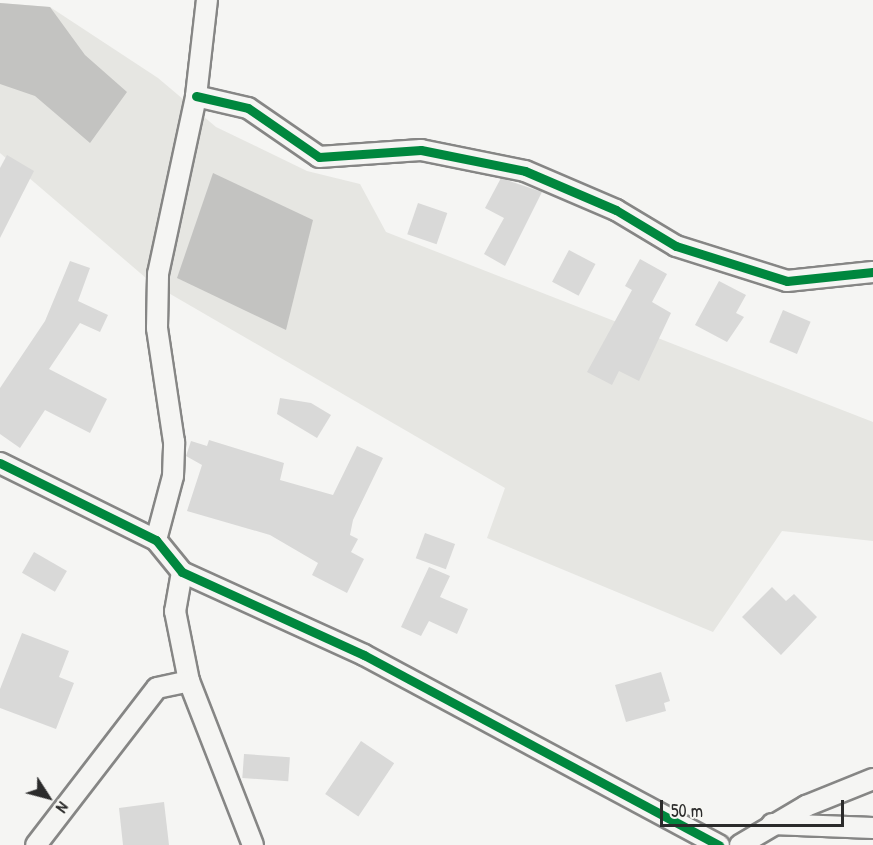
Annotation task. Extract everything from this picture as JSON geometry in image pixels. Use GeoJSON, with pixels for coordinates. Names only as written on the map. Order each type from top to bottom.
{"type":"FeatureCollection","features":[{"type":"Feature","properties":{"kind":"street"},"geometry":{"type":"LineString","coordinates":[[156,540],[173,476],[174,442],[157,328],[158,274],[196,96],[207,0]]}},
{"type":"Feature","properties":{"kind":"street"},"geometry":{"type":"LineString","coordinates":[[196,96],[248,108],[319,157],[421,150],[525,171],[616,210],[676,246],[787,281],[873,272]]}},
{"type":"Feature","properties":{"kind":"street"},"geometry":{"type":"LineString","coordinates":[[0,463],[156,540],[182,572],[364,655],[719,845]]}},
{"type":"Feature","properties":{"kind":"street"},"geometry":{"type":"LineString","coordinates":[[182,572],[175,611],[189,681],[254,845]]}},
{"type":"Feature","properties":{"kind":"street"},"geometry":{"type":"LineString","coordinates":[[36,845],[157,688],[189,681]]}},
{"type":"Feature","properties":{"kind":"street"},"geometry":{"type":"LineString","coordinates":[[740,845],[772,825],[873,779]]}},
{"type":"Feature","properties":{"kind":"street"},"geometry":{"type":"LineString","coordinates":[[772,825],[873,828]]}},
{"type":"Feature","properties":{"kind":"shaded area"},"geometry":{"type":"Polygon","coordinates":[[[0,3],[50,7],[158,78],[216,127],[307,171],[360,184],[386,232],[873,422],[873,541],[782,531],[713,632],[487,538],[505,488],[153,284],[0,153],[0,3]]]}},
{"type":"Feature","properties":{"kind":"shaded area"},"geometry":{"type":"Polygon","coordinates":[[[0,3],[50,7],[85,55],[127,92],[90,143],[35,96],[0,84],[0,3]]]}},
{"type":"Feature","properties":{"kind":"shaded area"},"geometry":{"type":"Polygon","coordinates":[[[213,173],[313,220],[286,330],[177,278],[213,173]]]}},
{"type":"Feature","properties":{"kind":"building"},"geometry":{"type":"Polygon","coordinates":[[[7,155],[34,171],[0,238],[0,168],[7,155]]]}},
{"type":"Feature","properties":{"kind":"building"},"geometry":{"type":"Polygon","coordinates":[[[501,178],[542,192],[505,266],[484,254],[504,218],[485,208],[501,178]]]}},
{"type":"Feature","properties":{"kind":"building"},"geometry":{"type":"Polygon","coordinates":[[[418,203],[447,213],[437,244],[407,234],[418,203]]]}},
{"type":"Feature","properties":{"kind":"building"},"geometry":{"type":"Polygon","coordinates":[[[569,250],[595,264],[579,296],[552,282],[569,250]]]}},
{"type":"Feature","properties":{"kind":"building"},"geometry":{"type":"Polygon","coordinates":[[[640,259],[667,274],[652,302],[671,313],[639,381],[619,371],[612,385],[587,372],[632,290],[625,286],[640,259]]]}},
{"type":"Feature","properties":{"kind":"building"},"geometry":{"type":"Polygon","coordinates":[[[70,261],[90,268],[78,301],[108,315],[100,332],[80,323],[49,369],[107,399],[90,433],[45,410],[20,448],[0,434],[0,388],[45,321],[70,261]]]}},
{"type":"Feature","properties":{"kind":"building"},"geometry":{"type":"Polygon","coordinates":[[[719,281],[746,295],[736,313],[744,317],[727,342],[695,325],[719,281]]]}},
{"type":"Feature","properties":{"kind":"building"},"geometry":{"type":"Polygon","coordinates":[[[783,310],[811,322],[797,354],[769,342],[783,310]]]}},
{"type":"Feature","properties":{"kind":"building"},"geometry":{"type":"Polygon","coordinates":[[[280,398],[311,403],[331,415],[317,438],[277,414],[280,398]]]}},
{"type":"Feature","properties":{"kind":"building"},"geometry":{"type":"Polygon","coordinates":[[[209,440],[284,463],[280,480],[333,495],[357,446],[383,458],[353,520],[350,535],[358,539],[351,552],[364,559],[347,593],[312,575],[318,563],[270,535],[187,511],[202,465],[186,456],[191,441],[207,446],[209,440]]]}},
{"type":"Feature","properties":{"kind":"building"},"geometry":{"type":"Polygon","coordinates":[[[425,533],[455,544],[446,569],[416,558],[425,533]]]}},
{"type":"Feature","properties":{"kind":"building"},"geometry":{"type":"Polygon","coordinates":[[[34,552],[67,571],[55,592],[22,573],[34,552]]]}},
{"type":"Feature","properties":{"kind":"building"},"geometry":{"type":"Polygon","coordinates":[[[429,567],[450,576],[440,597],[468,609],[457,634],[429,621],[421,636],[401,627],[429,567]]]}},
{"type":"Feature","properties":{"kind":"building"},"geometry":{"type":"Polygon","coordinates":[[[772,587],[786,601],[794,594],[817,617],[781,655],[742,617],[772,587]]]}},
{"type":"Feature","properties":{"kind":"building"},"geometry":{"type":"Polygon","coordinates":[[[22,633],[69,651],[59,677],[74,683],[56,729],[0,708],[0,689],[22,633]]]}},
{"type":"Feature","properties":{"kind":"building"},"geometry":{"type":"Polygon","coordinates":[[[661,672],[670,701],[664,703],[666,711],[626,722],[615,685],[661,672]]]}},
{"type":"Feature","properties":{"kind":"building"},"geometry":{"type":"Polygon","coordinates":[[[361,741],[394,763],[358,816],[325,794],[361,741]]]}},
{"type":"Feature","properties":{"kind":"building"},"geometry":{"type":"Polygon","coordinates":[[[244,754],[290,757],[288,781],[242,778],[244,754]]]}},
{"type":"Feature","properties":{"kind":"building"},"geometry":{"type":"Polygon","coordinates":[[[164,802],[169,845],[123,845],[119,808],[164,802]]]}},
{"type":"Feature","properties":{"kind":"cycle path"},"geometry":{"type":"LineString","coordinates":[[196,96],[248,108],[319,157],[421,150],[525,171],[616,210],[676,246],[787,281],[873,272]]}},
{"type":"Feature","properties":{"kind":"cycle path"},"geometry":{"type":"LineString","coordinates":[[0,463],[156,540],[182,572],[364,655],[719,845]]}}]}
